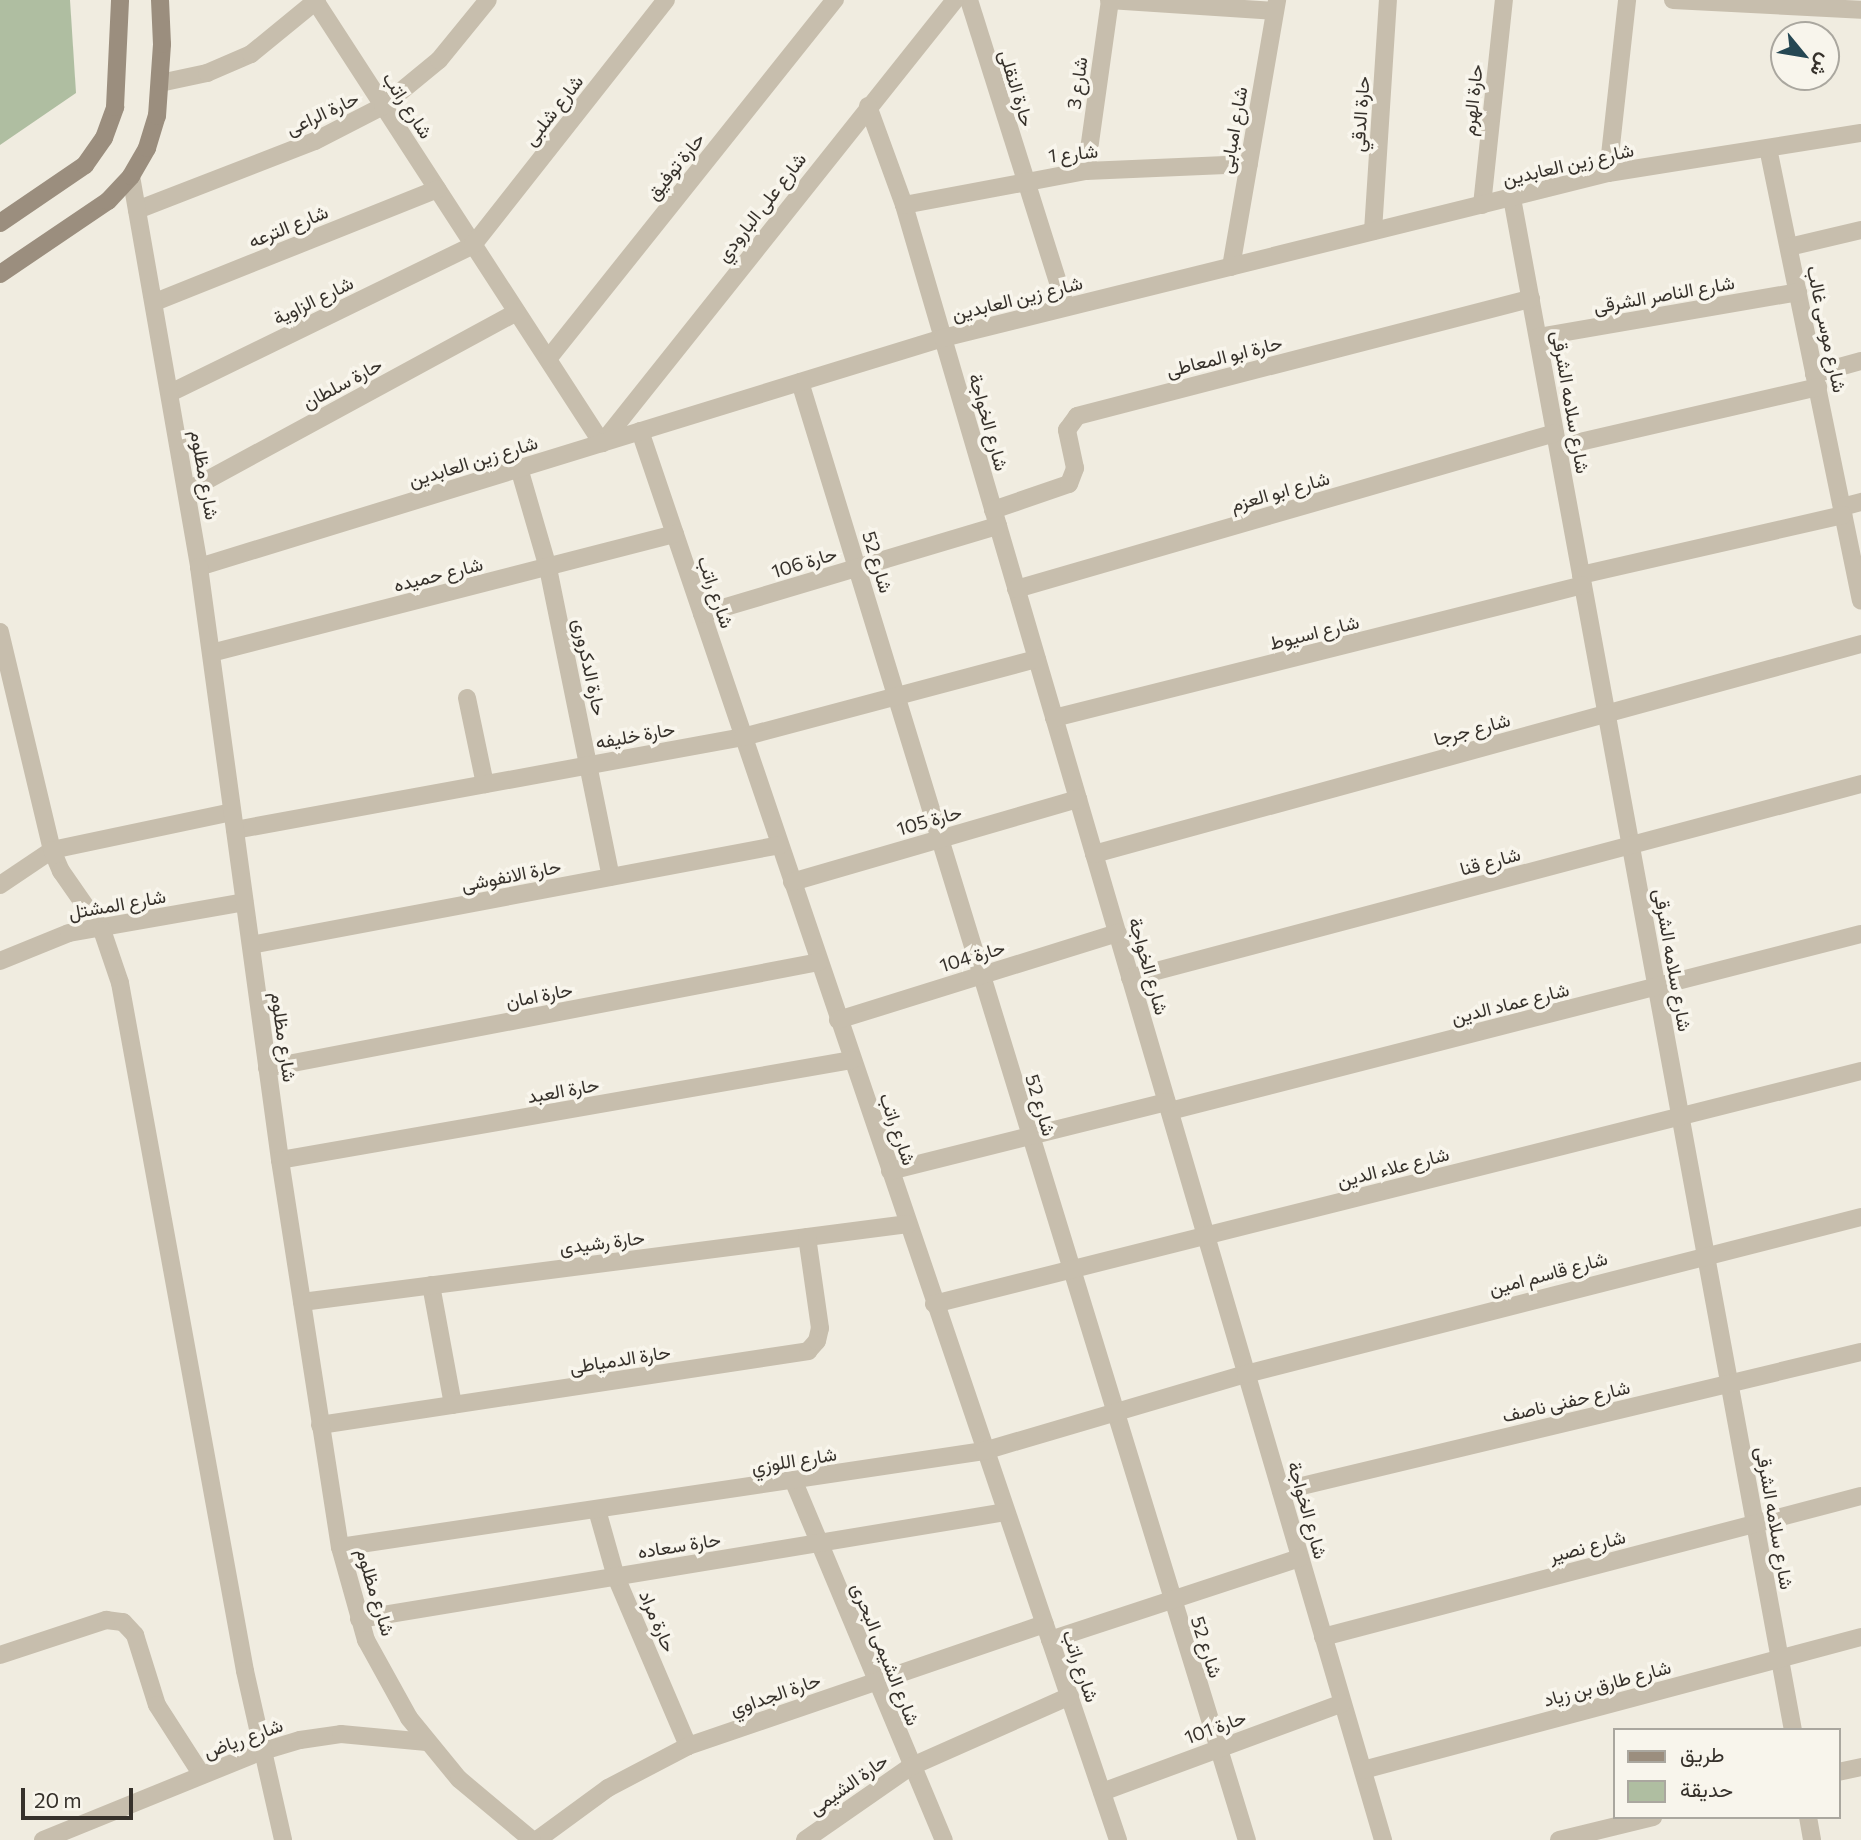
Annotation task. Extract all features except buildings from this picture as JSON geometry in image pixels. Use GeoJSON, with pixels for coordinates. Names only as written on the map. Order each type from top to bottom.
{"type":"FeatureCollection","features":[{"type":"Feature","properties":{"kind":"main road"},"geometry":{"type":"LineString","coordinates":[[0,223],[85,165],[104,138],[115,107],[120,0]]}},
{"type":"Feature","properties":{"kind":"main road"},"geometry":{"type":"LineString","coordinates":[[0,274],[108,201],[131,176],[150,137],[160,83],[160,0]]}},
{"type":"Feature","properties":{"kind":"street","name":"حارة الراعى"},"geometry":{"type":"LineString","coordinates":[[137,210],[315,141],[383,106],[439,60],[488,0]]}},
{"type":"Feature","properties":{"kind":"street","name":"شارع شلبى"},"geometry":{"type":"LineString","coordinates":[[473,245],[666,0]]}},
{"type":"Feature","properties":{"kind":"street","name":"حارة توفيق"},"geometry":{"type":"LineString","coordinates":[[548,359],[835,0]]}},
{"type":"Feature","properties":{"kind":"street","name":"شارع على البارودي"},"geometry":{"type":"LineString","coordinates":[[603,443],[955,0]]}},
{"type":"Feature","properties":{"kind":"street","name":"حارة النقلى"},"geometry":{"type":"LineString","coordinates":[[969,0],[1022,180],[1066,307]]}},
{"type":"Feature","properties":{"kind":"street"},"geometry":{"type":"LineString","coordinates":[[1110,0],[1276,5]]}},
{"type":"Feature","properties":{"kind":"street","name":"شارع 3"},"geometry":{"type":"LineString","coordinates":[[1086,171],[1110,0]]}},
{"type":"Feature","properties":{"kind":"street","name":"حارة الدقي"},"geometry":{"type":"LineString","coordinates":[[1373,231],[1388,0]]}},
{"type":"Feature","properties":{"kind":"street","name":"حارة الهرم"},"geometry":{"type":"LineString","coordinates":[[1482,205],[1504,0]]}},
{"type":"Feature","properties":{"kind":"street"},"geometry":{"type":"LineString","coordinates":[[1608,173],[1627,0]]}},
{"type":"Feature","properties":{"kind":"street"},"geometry":{"type":"LineString","coordinates":[[1673,0],[1861,10]]}},
{"type":"Feature","properties":{"kind":"street"},"geometry":{"type":"LineString","coordinates":[[160,83],[207,73],[251,54],[317,1]]}},
{"type":"Feature","properties":{"kind":"street","name":"شارع راتب"},"geometry":{"type":"LineString","coordinates":[[317,1],[603,443]]}},
{"type":"Feature","properties":{"kind":"street","name":"شارع امبابى"},"geometry":{"type":"LineString","coordinates":[[1231,267],[1276,5]]}},
{"type":"Feature","properties":{"kind":"street","name":"شارع الخواجة"},"geometry":{"type":"LineString","coordinates":[[869,106],[904,205],[1383,1840]]}},
{"type":"Feature","properties":{"kind":"street","name":"شارع زين العابدين"},"geometry":{"type":"LineString","coordinates":[[199,567],[943,338],[1608,173],[1861,133]]}},
{"type":"Feature","properties":{"kind":"street","name":"شارع موسى غالب"},"geometry":{"type":"LineString","coordinates":[[1768,148],[1861,600]]}},
{"type":"Feature","properties":{"kind":"street","name":"شارع 1"},"geometry":{"type":"LineString","coordinates":[[904,205],[1022,180],[1086,171],[1249,164]]}},
{"type":"Feature","properties":{"kind":"street","name":"شارع مظلوم"},"geometry":{"type":"LineString","coordinates":[[131,176],[199,567],[280,1160],[340,1547],[359,1619],[393,1693],[427,1742],[495,1812],[535,1840]]}},
{"type":"Feature","properties":{"kind":"street","name":"شارع الترعه"},"geometry":{"type":"LineString","coordinates":[[155,302],[437,189]]}},
{"type":"Feature","properties":{"kind":"street","name":"شارع سلامه الشرقى"},"geometry":{"type":"LineString","coordinates":[[1512,198],[1793,1728]]}},
{"type":"Feature","properties":{"kind":"street"},"geometry":{"type":"LineString","coordinates":[[1788,247],[1861,230]]}},
{"type":"Feature","properties":{"kind":"street","name":"شارع الزاوية"},"geometry":{"type":"LineString","coordinates":[[170,393],[473,245]]}},
{"type":"Feature","properties":{"kind":"street","name":"شارع الناصر الشرقى"},"geometry":{"type":"LineString","coordinates":[[1538,337],[1798,292]]}},
{"type":"Feature","properties":{"kind":"street","name":"حارة ابو المعاطى"},"geometry":{"type":"LineString","coordinates":[[996,518],[1069,484],[1075,468],[1066,430],[1077,416],[1531,299]]}},
{"type":"Feature","properties":{"kind":"street","name":"حارة سلطان"},"geometry":{"type":"LineString","coordinates":[[187,491],[517,312]]}},
{"type":"Feature","properties":{"kind":"street","name":"شارع ابو العزم"},"geometry":{"type":"LineString","coordinates":[[1016,589],[1557,440],[1816,381],[1861,361]]}},
{"type":"Feature","properties":{"kind":"street","name":"شارع 52"},"geometry":{"type":"LineString","coordinates":[[800,382],[1170,1600],[1247,1840]]}},
{"type":"Feature","properties":{"kind":"street","name":"شارع راتب"},"geometry":{"type":"LineString","coordinates":[[640,432],[1118,1840]]}},
{"type":"Feature","properties":{"kind":"street","name":"حارة الدكرورى"},"geometry":{"type":"LineString","coordinates":[[519,468],[548,568],[611,877]]}},
{"type":"Feature","properties":{"kind":"street","name":"شارع اسيوط"},"geometry":{"type":"LineString","coordinates":[[1054,718],[1843,511],[1861,502]]}},
{"type":"Feature","properties":{"kind":"street","name":"حارة 106"},"geometry":{"type":"LineString","coordinates":[[702,614],[858,568],[996,518]]}},
{"type":"Feature","properties":{"kind":"street","name":"شارع حميده"},"geometry":{"type":"LineString","coordinates":[[211,653],[675,534]]}},
{"type":"Feature","properties":{"kind":"street"},"geometry":{"type":"LineString","coordinates":[[0,632],[52,850],[67,881],[102,930],[122,996],[260,1752],[283,1840]]}},
{"type":"Feature","properties":{"kind":"street","name":"شارع جرجا"},"geometry":{"type":"LineString","coordinates":[[1094,854],[1861,644]]}},
{"type":"Feature","properties":{"kind":"street","name":"حارة خليفه"},"geometry":{"type":"LineString","coordinates":[[234,821],[485,783],[743,737],[1037,659]]}},
{"type":"Feature","properties":{"kind":"street"},"geometry":{"type":"LineString","coordinates":[[467,698],[485,783]]}},
{"type":"Feature","properties":{"kind":"street","name":"شارع قنا"},"geometry":{"type":"LineString","coordinates":[[1130,978],[1861,784]]}},
{"type":"Feature","properties":{"kind":"street","name":"حارة 105"},"geometry":{"type":"LineString","coordinates":[[792,882],[1078,799]]}},
{"type":"Feature","properties":{"kind":"street"},"geometry":{"type":"LineString","coordinates":[[0,885],[52,850],[234,821]]}},
{"type":"Feature","properties":{"kind":"street","name":"حارة الانفوشى"},"geometry":{"type":"LineString","coordinates":[[251,945],[780,845]]}},
{"type":"Feature","properties":{"kind":"street","name":"شارع المشتل"},"geometry":{"type":"LineString","coordinates":[[0,961],[36,943],[244,902]]}},
{"type":"Feature","properties":{"kind":"street","name":"حارة 104"},"geometry":{"type":"LineString","coordinates":[[838,1020],[1118,933]]}},
{"type":"Feature","properties":{"kind":"street","name":"شارع عماد الدين"},"geometry":{"type":"LineString","coordinates":[[890,1171],[1657,987],[1861,934]]}},
{"type":"Feature","properties":{"kind":"street","name":"حارة امان"},"geometry":{"type":"LineString","coordinates":[[267,1069],[819,962]]}},
{"type":"Feature","properties":{"kind":"street","name":"حارة العبد"},"geometry":{"type":"LineString","coordinates":[[280,1160],[852,1060]]}},
{"type":"Feature","properties":{"kind":"street","name":"شارع علاء الدين"},"geometry":{"type":"LineString","coordinates":[[934,1304],[1861,1071]]}},
{"type":"Feature","properties":{"kind":"street","name":"شارع قاسم امين"},"geometry":{"type":"LineString","coordinates":[[1246,1374],[1706,1254],[1861,1217]]}},
{"type":"Feature","properties":{"kind":"street","name":"حارة رشيدى"},"geometry":{"type":"LineString","coordinates":[[302,1302],[908,1224]]}},
{"type":"Feature","properties":{"kind":"street","name":"حارة الدمياطى"},"geometry":{"type":"LineString","coordinates":[[320,1425],[808,1351],[817,1341],[820,1328],[807,1237]]}},
{"type":"Feature","properties":{"kind":"street"},"geometry":{"type":"LineString","coordinates":[[431,1285],[453,1405]]}},
{"type":"Feature","properties":{"kind":"street","name":"شارع حفنى ناصف"},"geometry":{"type":"LineString","coordinates":[[1281,1491],[1861,1352]]}},
{"type":"Feature","properties":{"kind":"street","name":"شارع اللوزي"},"geometry":{"type":"LineString","coordinates":[[340,1547],[794,1482],[984,1451],[1114,1415],[1246,1374]]}},
{"type":"Feature","properties":{"kind":"street","name":"شارع الشيمى البحرى"},"geometry":{"type":"LineString","coordinates":[[794,1482],[910,1767],[944,1840]]}},
{"type":"Feature","properties":{"kind":"street","name":"شارع نصير"},"geometry":{"type":"LineString","coordinates":[[1323,1637],[1861,1496]]}},
{"type":"Feature","properties":{"kind":"street","name":"حارة مراد"},"geometry":{"type":"LineString","coordinates":[[597,1510],[616,1577],[688,1746]]}},
{"type":"Feature","properties":{"kind":"street","name":"حارة سعاده"},"geometry":{"type":"LineString","coordinates":[[359,1619],[1006,1513]]}},
{"type":"Feature","properties":{"kind":"street","name":"حارة الجداوي"},"geometry":{"type":"LineString","coordinates":[[535,1840],[608,1788],[688,1746],[875,1682],[1047,1632],[1170,1600],[1300,1558]]}},
{"type":"Feature","properties":{"kind":"street"},"geometry":{"type":"LineString","coordinates":[[0,1655],[106,1620],[123,1622],[135,1635],[157,1705],[202,1775]]}},
{"type":"Feature","properties":{"kind":"street","name":"شارع طارق بن زياد"},"geometry":{"type":"LineString","coordinates":[[1363,1770],[1861,1637]]}},
{"type":"Feature","properties":{"kind":"street","name":"حارة الشيمى"},"geometry":{"type":"LineString","coordinates":[[805,1840],[910,1767],[1070,1696]]}},
{"type":"Feature","properties":{"kind":"street","name":"حارة 101"},"geometry":{"type":"LineString","coordinates":[[1102,1792],[1342,1703]]}},
{"type":"Feature","properties":{"kind":"street","name":"شارع رياض"},"geometry":{"type":"LineString","coordinates":[[44,1840],[260,1752],[341,1734],[427,1742]]}},
{"type":"Feature","properties":{"kind":"street"},"geometry":{"type":"LineString","coordinates":[[1840,1772],[1861,1767]]}},
{"type":"Feature","properties":{"kind":"street"},"geometry":{"type":"LineString","coordinates":[[1559,1840],[1645,1819]]}},
{"type":"Feature","properties":{"kind":"street"},"geometry":{"type":"LineString","coordinates":[[1808,1819],[1812,1840]]}},
{"type":"Feature","properties":{"kind":"green space"},"geometry":{"type":"Polygon","coordinates":[[[0,0],[70,0],[76,93],[0,145],[0,0]]]}}]}
